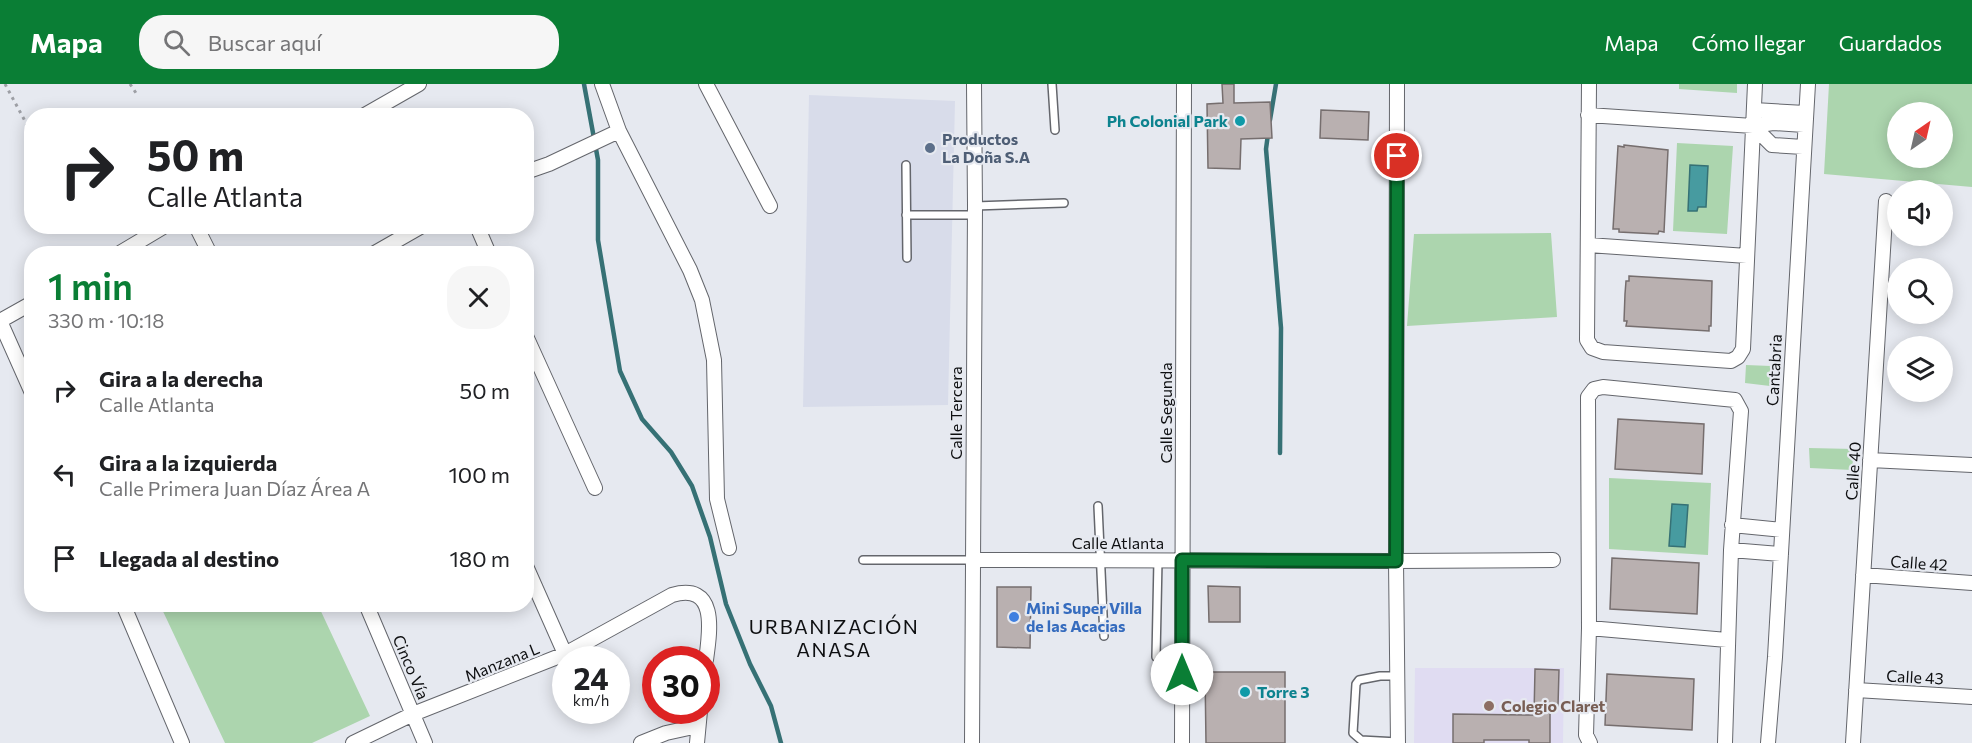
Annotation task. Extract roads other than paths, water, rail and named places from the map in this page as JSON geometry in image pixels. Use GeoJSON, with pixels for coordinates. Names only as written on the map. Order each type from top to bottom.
{"type":"FeatureCollection","features":[{"type":"Feature","properties":{"kind":"street"},"geometry":{"type":"LineString","coordinates":[[377,108],[419,84]]}},
{"type":"Feature","properties":{"kind":"street"},"geometry":{"type":"LineString","coordinates":[[602,84],[612,134],[690,270],[702,300],[714,360],[717,499],[729,549]]}},
{"type":"Feature","properties":{"kind":"street"},"geometry":{"type":"LineString","coordinates":[[706,84],[770,206]]}},
{"type":"Feature","properties":{"kind":"street","name":"Calle Tercera"},"geometry":{"type":"LineString","coordinates":[[972,743],[974,84]]}},
{"type":"Feature","properties":{"kind":"street","name":"Calle Segunda"},"geometry":{"type":"LineString","coordinates":[[1182,743],[1184,84]]}},
{"type":"Feature","properties":{"kind":"street"},"geometry":{"type":"LineString","coordinates":[[1397,84],[1398,742]]}},
{"type":"Feature","properties":{"kind":"street"},"geometry":{"type":"LineString","coordinates":[[1589,84],[1587,340],[1592,348],[1603,352],[1731,361],[1738,357],[1743,349],[1755,84]]}},
{"type":"Feature","properties":{"kind":"street","name":"Cantabria"},"geometry":{"type":"LineString","coordinates":[[1768,743],[1808,84]]}},
{"type":"Feature","properties":{"kind":"street"},"geometry":{"type":"LineString","coordinates":[[1754,110],[1805,119]]}},
{"type":"Feature","properties":{"kind":"street"},"geometry":{"type":"LineString","coordinates":[[1588,116],[1753,126],[1805,119]]}},
{"type":"Feature","properties":{"kind":"street"},"geometry":{"type":"LineString","coordinates":[[1753,126],[1772,145],[1803,147]]}},
{"type":"Feature","properties":{"kind":"street"},"geometry":{"type":"LineString","coordinates":[[534,169],[612,134]]}},
{"type":"Feature","properties":{"kind":"street","name":"Calle 40"},"geometry":{"type":"LineString","coordinates":[[1852,743],[1887,201]]}},
{"type":"Feature","properties":{"kind":"street"},"geometry":{"type":"LineString","coordinates":[[131,246],[152,234]]}},
{"type":"Feature","properties":{"kind":"street"},"geometry":{"type":"LineString","coordinates":[[391,246],[410,234]]}},
{"type":"Feature","properties":{"kind":"street"},"geometry":{"type":"LineString","coordinates":[[1588,245],[1747,256]]}},
{"type":"Feature","properties":{"kind":"street"},"geometry":{"type":"LineString","coordinates":[[24,308],[0,321],[24,375]]}},
{"type":"Feature","properties":{"kind":"street"},"geometry":{"type":"LineString","coordinates":[[534,354],[595,488]]}},
{"type":"Feature","properties":{"kind":"street"},"geometry":{"type":"LineString","coordinates":[[1590,743],[1586,735],[1589,628],[1588,397],[1594,389],[1603,387],[1735,400],[1741,411],[1731,550],[1725,743]]}},
{"type":"Feature","properties":{"kind":"street"},"geometry":{"type":"LineString","coordinates":[[1870,460],[1972,465]]}},
{"type":"Feature","properties":{"kind":"street"},"geometry":{"type":"LineString","coordinates":[[1733,521],[1782,526]]}},
{"type":"Feature","properties":{"kind":"street"},"geometry":{"type":"LineString","coordinates":[[1731,550],[1781,554]]}},
{"type":"Feature","properties":{"kind":"street","name":"Calle Atlanta"},"geometry":{"type":"LineString","coordinates":[[972,560],[1553,560]]}},
{"type":"Feature","properties":{"kind":"street","name":"Calle 42"},"geometry":{"type":"LineString","coordinates":[[1863,575],[1972,583]]}},
{"type":"Feature","properties":{"kind":"street"},"geometry":{"type":"LineString","coordinates":[[534,584],[562,646]]}},
{"type":"Feature","properties":{"kind":"street","name":"Manzana L"},"geometry":{"type":"LineString","coordinates":[[580,646],[672,595],[682,592],[693,592],[705,604],[709,615],[708,646]]}},
{"type":"Feature","properties":{"kind":"street"},"geometry":{"type":"LineString","coordinates":[[126,612],[182,743]]}},
{"type":"Feature","properties":{"kind":"street","name":"Cinco Vía"},"geometry":{"type":"LineString","coordinates":[[369,612],[425,743]]}},
{"type":"Feature","properties":{"kind":"street"},"geometry":{"type":"LineString","coordinates":[[1589,628],[1727,640]]}},
{"type":"Feature","properties":{"kind":"street","name":"Manzana L"},"geometry":{"type":"LineString","coordinates":[[352,743],[413,714],[552,659]]}},
{"type":"Feature","properties":{"kind":"street","name":"Calle 43"},"geometry":{"type":"LineString","coordinates":[[1856,690],[1972,697]]}},
{"type":"Feature","properties":{"kind":"street"},"geometry":{"type":"LineString","coordinates":[[641,743],[666,733],[698,726],[697,743]]}},
{"type":"Feature","properties":{"kind":"lane"},"geometry":{"type":"LineString","coordinates":[[1052,84],[1055,130]]}},
{"type":"Feature","properties":{"kind":"lane"},"geometry":{"type":"LineString","coordinates":[[906,165],[907,258]]}},
{"type":"Feature","properties":{"kind":"lane"},"geometry":{"type":"LineString","coordinates":[[906,214],[1064,203]]}},
{"type":"Feature","properties":{"kind":"lane"},"geometry":{"type":"LineString","coordinates":[[1098,506],[1104,636]]}},
{"type":"Feature","properties":{"kind":"lane"},"geometry":{"type":"LineString","coordinates":[[1156,657],[1158,559]]}},
{"type":"Feature","properties":{"kind":"lane"},"geometry":{"type":"LineString","coordinates":[[863,560],[972,560]]}},
{"type":"Feature","properties":{"kind":"lane"},"geometry":{"type":"LineString","coordinates":[[1398,676],[1363,679],[1356,684],[1353,733],[1361,740],[1398,742]]}},
{"type":"Feature","properties":{"kind":"water"},"geometry":{"type":"Polygon","coordinates":[[[1690,165],[1708,166],[1706,207],[1698,207],[1697,211],[1688,211],[1690,165]]]}},
{"type":"Feature","properties":{"kind":"water"},"geometry":{"type":"Polygon","coordinates":[[[1672,504],[1688,505],[1685,547],[1669,546],[1672,504]]]}},
{"type":"Feature","properties":{"kind":"waterway"},"geometry":{"type":"LineString","coordinates":[[584,84],[598,160],[598,240],[620,371],[642,419],[671,452],[692,486],[710,537],[726,604],[750,664],[771,706],[781,743]]}},
{"type":"Feature","properties":{"kind":"waterway"},"geometry":{"type":"LineString","coordinates":[[1270,120],[1276,84]]}},
{"type":"Feature","properties":{"kind":"waterway"},"geometry":{"type":"LineString","coordinates":[[1268,134],[1266,149],[1281,328],[1280,453]]}},
{"type":"Feature","properties":{"kind":"place","name":"Ph Colonial Park"},"geometry":{"type":"Point","coordinates":[1240,121]}},
{"type":"Feature","properties":{"kind":"place","name":"Productos La Doña S.A"},"geometry":{"type":"Point","coordinates":[930,148]}},
{"type":"Feature","properties":{"kind":"place","name":"Mini Super Villa de las Acacias"},"geometry":{"type":"Point","coordinates":[1014,617]}},
{"type":"Feature","properties":{"kind":"place","name":"Torre 3"},"geometry":{"type":"Point","coordinates":[1245,692]}},
{"type":"Feature","properties":{"kind":"place","name":"Colegio Claret"},"geometry":{"type":"Point","coordinates":[1489,706]}},
{"type":"Feature","properties":{"kind":"district","name":"URBANIZACIÓN ANASA"},"geometry":{"type":"Point","coordinates":[834,638]}}]}
